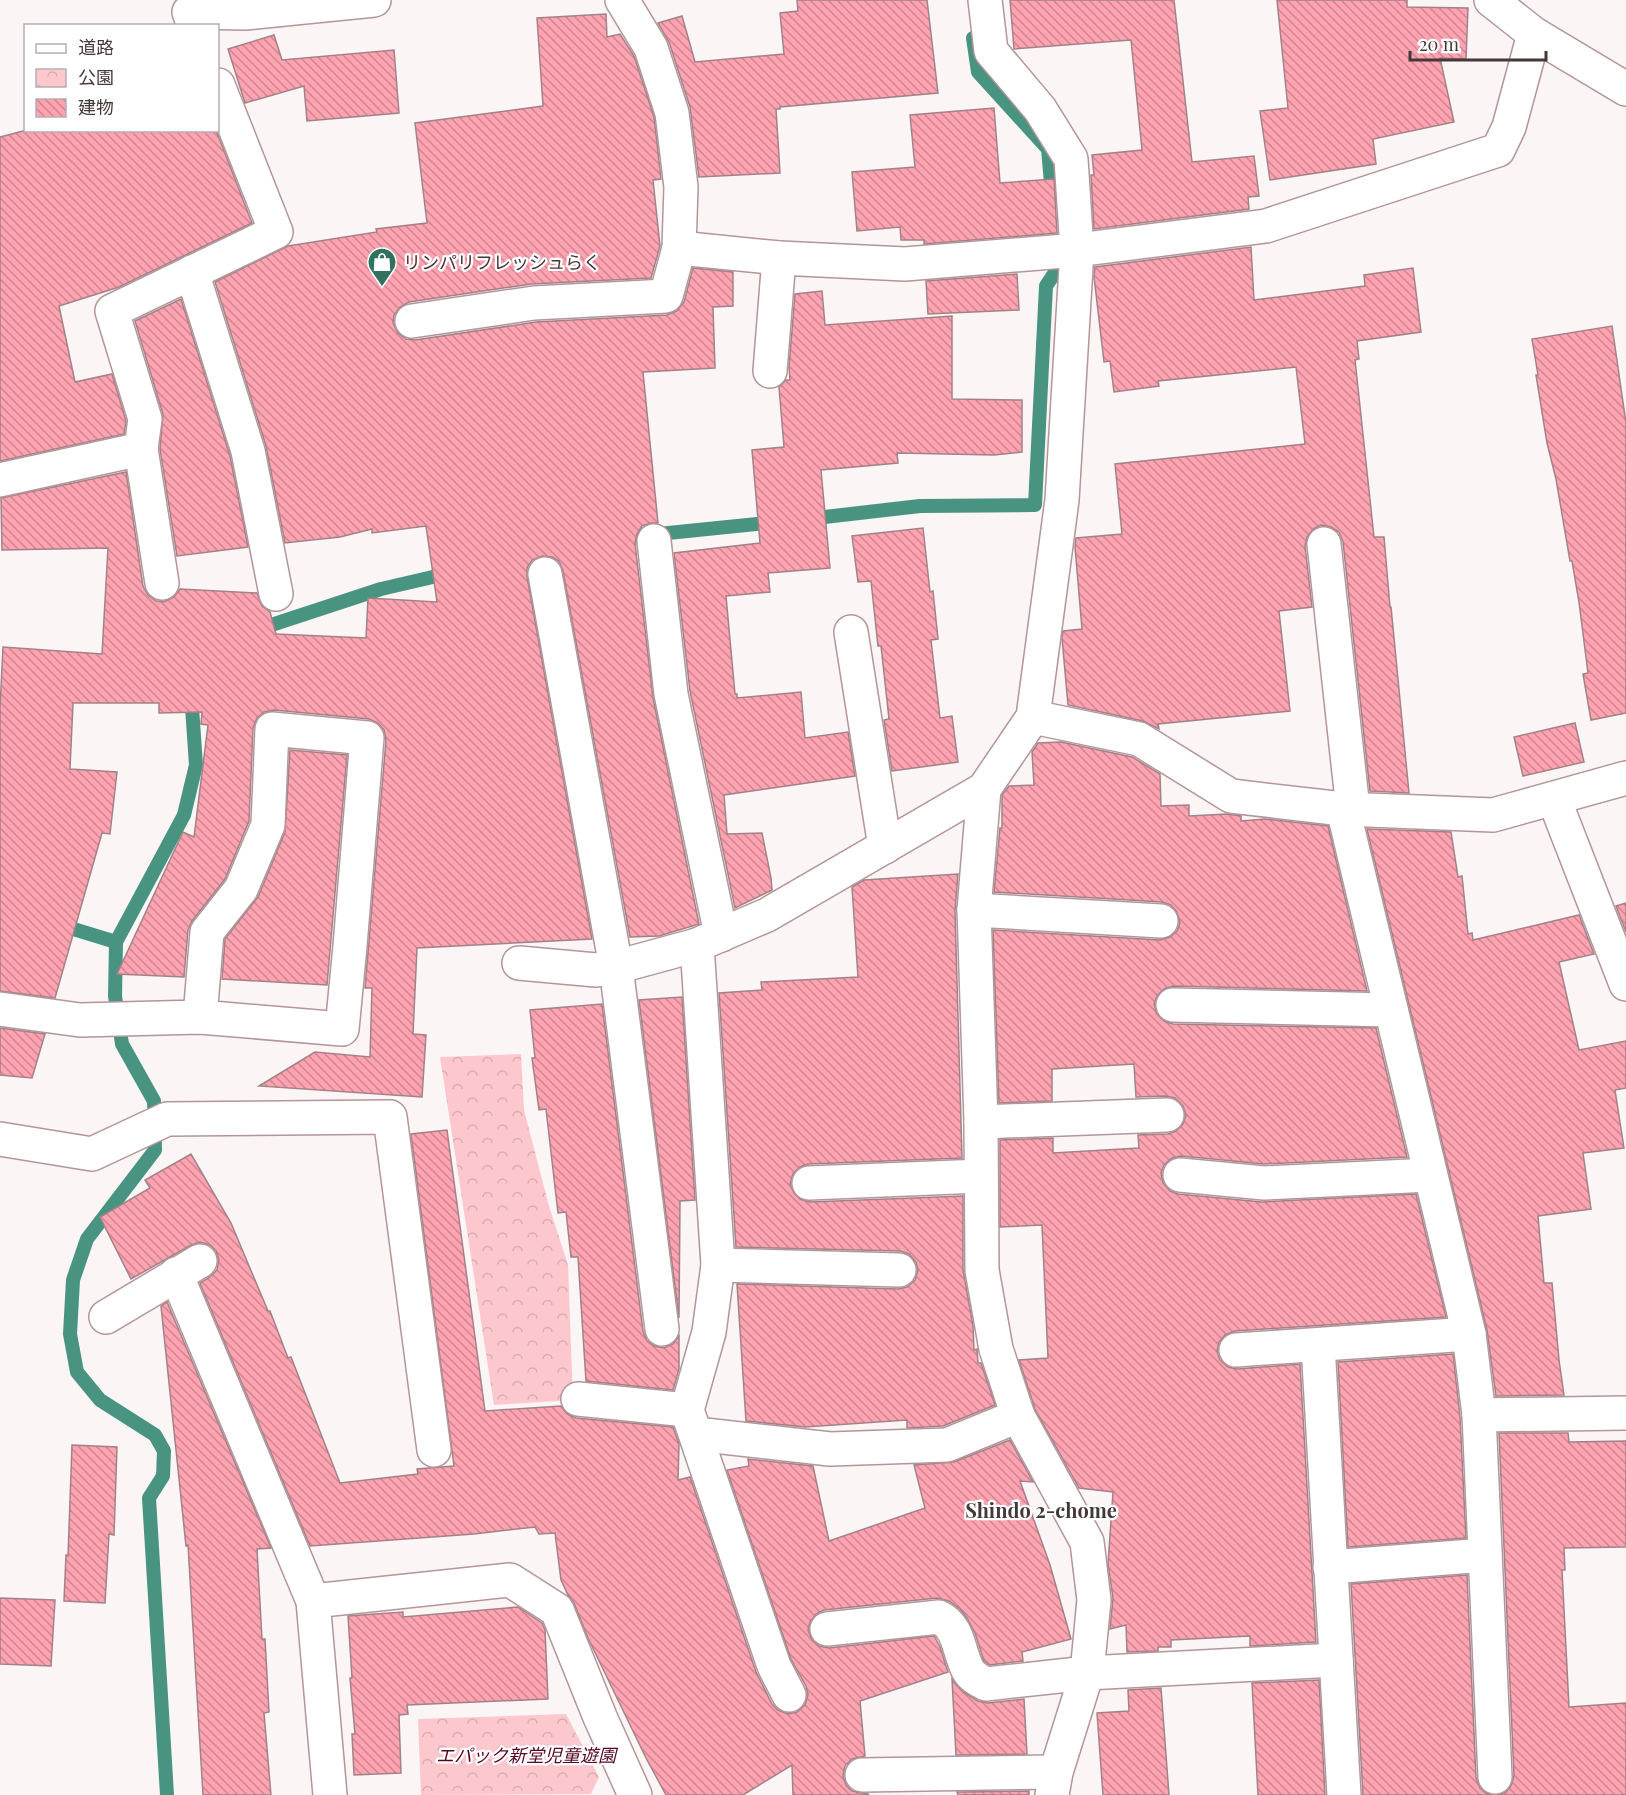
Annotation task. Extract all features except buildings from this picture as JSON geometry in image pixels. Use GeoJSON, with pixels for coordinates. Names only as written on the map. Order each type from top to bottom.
{"type":"FeatureCollection","features":[{"type":"Feature","properties":{"kind":"street"},"geometry":{"type":"LineString","coordinates":[[208,13],[246,13],[374,0]]}},
{"type":"Feature","properties":{"kind":"street"},"geometry":{"type":"LineString","coordinates":[[412,321],[534,303],[666,297],[680,248],[681,187],[672,113],[651,48],[622,0]]}},
{"type":"Feature","properties":{"kind":"street"},"geometry":{"type":"LineString","coordinates":[[519,963],[596,970],[616,967],[709,940],[767,915],[984,789],[1033,717],[1062,500],[1075,250],[1071,159],[1040,109],[991,51],[986,0]]}},
{"type":"Feature","properties":{"kind":"street"},"geometry":{"type":"LineString","coordinates":[[1491,0],[1534,34],[1622,79]]}},
{"type":"Feature","properties":{"kind":"street"},"geometry":{"type":"LineString","coordinates":[[680,248],[778,258],[905,264],[1075,250],[1266,226],[1498,150],[1509,127],[1534,34]]}},
{"type":"Feature","properties":{"kind":"street"},"geometry":{"type":"LineString","coordinates":[[162,583],[141,449],[145,419],[112,311],[276,232],[219,88]]}},
{"type":"Feature","properties":{"kind":"street"},"geometry":{"type":"LineString","coordinates":[[770,371],[778,258]]}},
{"type":"Feature","properties":{"kind":"street"},"geometry":{"type":"LineString","coordinates":[[192,272],[248,451],[276,594]]}},
{"type":"Feature","properties":{"kind":"street"},"geometry":{"type":"LineString","coordinates":[[0,480],[141,449]]}},
{"type":"Feature","properties":{"kind":"street"},"geometry":{"type":"LineString","coordinates":[[654,541],[671,694],[709,940],[718,1265],[709,1332],[692,1422],[774,1666],[789,1695]]}},
{"type":"Feature","properties":{"kind":"street"},"geometry":{"type":"LineString","coordinates":[[1324,543],[1348,809],[1391,1010],[1468,1334],[1479,1415],[1496,1777]]}},
{"type":"Feature","properties":{"kind":"street"},"geometry":{"type":"LineString","coordinates":[[545,574],[616,967],[662,1329]]}},
{"type":"Feature","properties":{"kind":"street"},"geometry":{"type":"LineString","coordinates":[[851,632],[885,847]]}},
{"type":"Feature","properties":{"kind":"street"},"geometry":{"type":"LineString","coordinates":[[1033,717],[1139,739],[1231,796],[1348,809],[1493,815],[1626,778]]}},
{"type":"Feature","properties":{"kind":"street"},"geometry":{"type":"LineString","coordinates":[[0,1009],[97,1021],[200,1017],[342,1029],[367,738],[272,729],[268,825],[241,888],[207,932],[200,1017]]}},
{"type":"Feature","properties":{"kind":"street"},"geometry":{"type":"LineString","coordinates":[[862,1775],[1054,1784],[1087,1673],[1094,1600],[1087,1542],[1018,1416],[996,1349],[982,1270],[981,1122],[974,910],[984,789]]}},
{"type":"Feature","properties":{"kind":"street"},"geometry":{"type":"LineString","coordinates":[[1554,799],[1626,984]]}},
{"type":"Feature","properties":{"kind":"street"},"geometry":{"type":"LineString","coordinates":[[974,910],[1161,921]]}},
{"type":"Feature","properties":{"kind":"street"},"geometry":{"type":"LineString","coordinates":[[1173,1005],[1391,1010]]}},
{"type":"Feature","properties":{"kind":"street"},"geometry":{"type":"LineString","coordinates":[[981,1122],[1167,1115]]}},
{"type":"Feature","properties":{"kind":"street"},"geometry":{"type":"LineString","coordinates":[[0,1138],[92,1154],[155,1124],[390,1117],[434,1450]]}},
{"type":"Feature","properties":{"kind":"street"},"geometry":{"type":"LineString","coordinates":[[1180,1175],[1264,1183],[1430,1175]]}},
{"type":"Feature","properties":{"kind":"street"},"geometry":{"type":"LineString","coordinates":[[809,1183],[981,1176]]}},
{"type":"Feature","properties":{"kind":"street"},"geometry":{"type":"LineString","coordinates":[[718,1265],[899,1270]]}},
{"type":"Feature","properties":{"kind":"street"},"geometry":{"type":"LineString","coordinates":[[106,1317],[188,1267],[313,1601],[330,1795]]}},
{"type":"Feature","properties":{"kind":"street"},"geometry":{"type":"LineString","coordinates":[[1236,1350],[1468,1334]]}},
{"type":"Feature","properties":{"kind":"street"},"geometry":{"type":"LineString","coordinates":[[1318,1345],[1344,1795]]}},
{"type":"Feature","properties":{"kind":"street"},"geometry":{"type":"LineString","coordinates":[[578,1400],[830,1449],[947,1445],[1018,1416]]}},
{"type":"Feature","properties":{"kind":"street"},"geometry":{"type":"LineString","coordinates":[[1479,1415],[1626,1413]]}},
{"type":"Feature","properties":{"kind":"street"},"geometry":{"type":"LineString","coordinates":[[1330,1566],[1485,1555]]}},
{"type":"Feature","properties":{"kind":"street"},"geometry":{"type":"LineString","coordinates":[[313,1601],[510,1580],[557,1610],[600,1717],[635,1795]]}},
{"type":"Feature","properties":{"kind":"street"},"geometry":{"type":"LineString","coordinates":[[826,1629],[939,1617],[953,1628],[968,1671],[986,1684],[1087,1673],[1336,1660]]}},
{"type":"Feature","properties":{"kind":"green space"},"geometry":{"type":"Polygon","coordinates":[[[521,1054],[524,1110],[549,1206],[568,1265],[573,1400],[494,1405],[440,1057],[521,1054]]]}},
{"type":"Feature","properties":{"kind":"green space","name":"エパック新堂児童遊園"},"geometry":{"type":"Polygon","coordinates":[[[566,1714],[599,1777],[591,1794],[421,1795],[418,1719],[566,1714]]]}},
{"type":"Feature","properties":{"kind":"waterway"},"geometry":{"type":"LineString","coordinates":[[973,38],[978,72],[1048,149],[1052,195]]}},
{"type":"Feature","properties":{"kind":"waterway"},"geometry":{"type":"LineString","coordinates":[[807,519],[920,506],[1035,505],[1046,286],[1058,268],[1057,250]]}},
{"type":"Feature","properties":{"kind":"waterway"},"geometry":{"type":"LineString","coordinates":[[619,538],[776,522]]}},
{"type":"Feature","properties":{"kind":"waterway"},"geometry":{"type":"LineString","coordinates":[[256,630],[381,589],[450,573]]}},
{"type":"Feature","properties":{"kind":"waterway"},"geometry":{"type":"LineString","coordinates":[[167,1795],[149,1498],[163,1476],[164,1451],[155,1435],[100,1400],[77,1372],[70,1334],[73,1280],[87,1239],[155,1150],[154,1101],[122,1044],[115,996],[116,942],[184,815],[196,765],[191,693]]}},
{"type":"Feature","properties":{"kind":"waterway"},"geometry":{"type":"LineString","coordinates":[[57,924],[116,942]]}},
{"type":"Feature","properties":{"kind":"place","name":"リンパリフレッシュらく"},"geometry":{"type":"Point","coordinates":[382,288]}},
{"type":"Feature","properties":{"kind":"district","name":"Shindo 2-chome"},"geometry":{"type":"Point","coordinates":[1041,1509]}}]}
